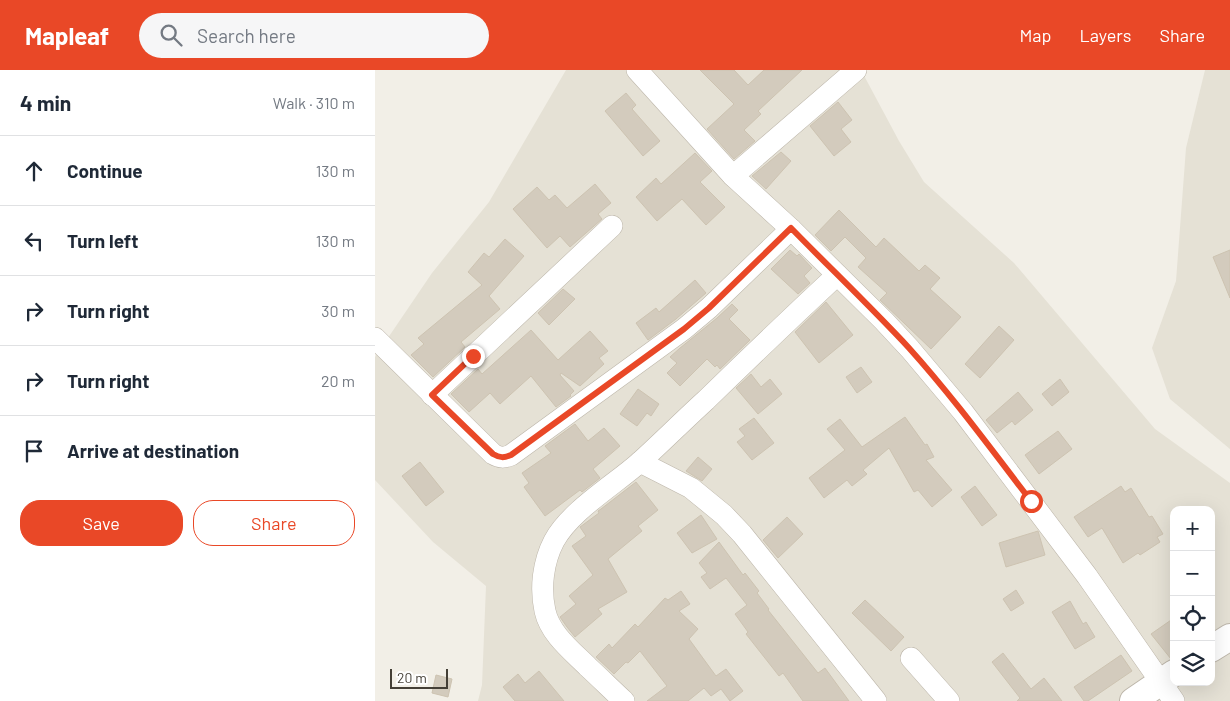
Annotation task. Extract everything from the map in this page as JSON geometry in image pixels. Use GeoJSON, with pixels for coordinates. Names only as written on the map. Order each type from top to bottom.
{"type":"FeatureCollection","features":[{"type":"Feature","properties":{"kind":"street"},"geometry":{"type":"LineString","coordinates":[[637,70],[733,176],[791,228],[910,349],[963,412],[1169,685],[1133,701]]}},
{"type":"Feature","properties":{"kind":"street"},"geometry":{"type":"LineString","coordinates":[[733,176],[856,70]]}},
{"type":"Feature","properties":{"kind":"street"},"geometry":{"type":"LineString","coordinates":[[432,395],[612,226]]}},
{"type":"Feature","properties":{"kind":"street"},"geometry":{"type":"LineString","coordinates":[[375,338],[493,454],[504,458],[511,455],[684,329],[709,308],[791,228]]}},
{"type":"Feature","properties":{"kind":"street"},"geometry":{"type":"LineString","coordinates":[[624,701],[570,649],[551,626],[545,612],[543,579],[547,559],[555,541],[567,524],[582,509],[640,462],[837,275]]}},
{"type":"Feature","properties":{"kind":"street"},"geometry":{"type":"LineString","coordinates":[[640,462],[691,488],[724,515],[742,534],[876,701]]}},
{"type":"Feature","properties":{"kind":"street"},"geometry":{"type":"LineString","coordinates":[[1215,646],[1230,637]]}},
{"type":"Feature","properties":{"kind":"street"},"geometry":{"type":"LineString","coordinates":[[911,658],[949,701]]}},
{"type":"Feature","properties":{"kind":"shaded area"},"geometry":{"type":"Polygon","coordinates":[[[566,70],[861,70],[899,141],[924,182],[1014,263],[1155,429],[1230,483],[1230,701],[478,701],[482,685],[486,586],[433,542],[375,480],[375,357],[432,273],[489,202],[566,70]]]}},
{"type":"Feature","properties":{"kind":"shaded area"},"geometry":{"type":"Polygon","coordinates":[[[1205,70],[1230,70],[1230,449],[1170,399],[1152,348],[1176,281],[1186,148],[1205,70]]]}},
{"type":"Feature","properties":{"kind":"building"},"geometry":{"type":"Polygon","coordinates":[[[700,70],[734,70],[748,85],[764,70],[802,70],[758,111],[761,114],[744,130],[755,141],[734,159],[707,129],[734,104],[700,70]]]}},
{"type":"Feature","properties":{"kind":"building"},"geometry":{"type":"Polygon","coordinates":[[[626,93],[636,105],[632,109],[660,141],[643,156],[605,111],[626,93]]]}},
{"type":"Feature","properties":{"kind":"building"},"geometry":{"type":"Polygon","coordinates":[[[838,102],[852,120],[841,129],[851,142],[834,156],[810,126],[838,102]]]}},
{"type":"Feature","properties":{"kind":"building"},"geometry":{"type":"Polygon","coordinates":[[[781,152],[791,161],[766,189],[752,176],[781,152]]]}},
{"type":"Feature","properties":{"kind":"building"},"geometry":{"type":"Polygon","coordinates":[[[695,153],[712,171],[700,182],[725,207],[706,225],[682,199],[657,221],[636,197],[656,178],[661,184],[695,153]]]}},
{"type":"Feature","properties":{"kind":"building"},"geometry":{"type":"Polygon","coordinates":[[[595,184],[611,203],[598,214],[602,219],[570,247],[560,236],[547,248],[513,209],[537,187],[549,200],[555,195],[567,208],[595,184]]]}},
{"type":"Feature","properties":{"kind":"building"},"geometry":{"type":"Polygon","coordinates":[[[839,210],[876,247],[884,238],[919,271],[925,265],[940,278],[930,289],[961,317],[931,349],[880,300],[887,293],[858,267],[866,258],[845,237],[831,251],[815,235],[839,210]]]}},
{"type":"Feature","properties":{"kind":"building"},"geometry":{"type":"Polygon","coordinates":[[[505,239],[524,256],[489,296],[500,309],[461,342],[465,347],[433,377],[411,355],[424,344],[418,338],[482,285],[468,272],[484,253],[489,257],[505,239]]]}},
{"type":"Feature","properties":{"kind":"building"},"geometry":{"type":"Polygon","coordinates":[[[790,250],[797,256],[799,254],[812,268],[804,276],[810,283],[798,294],[771,269],[790,250]]]}},
{"type":"Feature","properties":{"kind":"building"},"geometry":{"type":"Polygon","coordinates":[[[1230,250],[1230,298],[1213,257],[1230,250]]]}},
{"type":"Feature","properties":{"kind":"building"},"geometry":{"type":"Polygon","coordinates":[[[695,280],[706,293],[648,340],[636,323],[656,308],[659,312],[695,280]]]}},
{"type":"Feature","properties":{"kind":"building"},"geometry":{"type":"Polygon","coordinates":[[[563,289],[575,299],[549,325],[538,313],[563,289]]]}},
{"type":"Feature","properties":{"kind":"building"},"geometry":{"type":"Polygon","coordinates":[[[826,302],[853,335],[819,363],[795,332],[826,302]]]}},
{"type":"Feature","properties":{"kind":"building"},"geometry":{"type":"Polygon","coordinates":[[[732,304],[738,310],[729,319],[750,340],[720,369],[707,359],[680,386],[667,373],[677,363],[670,357],[732,304]]]}},
{"type":"Feature","properties":{"kind":"building"},"geometry":{"type":"Polygon","coordinates":[[[999,326],[1014,340],[980,378],[965,364],[999,326]]]}},
{"type":"Feature","properties":{"kind":"building"},"geometry":{"type":"Polygon","coordinates":[[[531,330],[558,360],[590,331],[608,351],[599,358],[604,364],[580,386],[561,373],[560,375],[574,391],[571,396],[556,407],[531,376],[500,404],[490,393],[469,412],[451,394],[478,369],[482,374],[531,330]]]}},
{"type":"Feature","properties":{"kind":"building"},"geometry":{"type":"Polygon","coordinates":[[[861,367],[872,382],[857,393],[846,377],[861,367]]]}},
{"type":"Feature","properties":{"kind":"building"},"geometry":{"type":"Polygon","coordinates":[[[751,374],[761,387],[770,379],[782,394],[758,414],[736,388],[751,374]]]}},
{"type":"Feature","properties":{"kind":"building"},"geometry":{"type":"Polygon","coordinates":[[[1060,379],[1069,392],[1052,406],[1042,394],[1060,379]]]}},
{"type":"Feature","properties":{"kind":"building"},"geometry":{"type":"Polygon","coordinates":[[[638,389],[659,404],[651,416],[647,413],[637,426],[620,414],[638,389]]]}},
{"type":"Feature","properties":{"kind":"building"},"geometry":{"type":"Polygon","coordinates":[[[1018,392],[1033,410],[1015,425],[1012,421],[997,433],[986,420],[1018,392]]]}},
{"type":"Feature","properties":{"kind":"building"},"geometry":{"type":"Polygon","coordinates":[[[905,417],[925,445],[927,444],[934,457],[926,460],[952,490],[932,507],[918,490],[914,492],[889,448],[863,470],[867,474],[852,486],[847,480],[824,498],[809,478],[845,450],[827,429],[840,419],[862,447],[905,417]]]}},
{"type":"Feature","properties":{"kind":"building"},"geometry":{"type":"Polygon","coordinates":[[[754,418],[774,443],[752,460],[737,442],[745,436],[739,429],[754,418]]]}},
{"type":"Feature","properties":{"kind":"building"},"geometry":{"type":"Polygon","coordinates":[[[575,424],[588,441],[604,428],[620,446],[593,469],[600,478],[545,516],[524,487],[529,483],[522,473],[551,453],[545,446],[575,424]]]}},
{"type":"Feature","properties":{"kind":"building"},"geometry":{"type":"Polygon","coordinates":[[[1058,431],[1072,449],[1039,474],[1025,455],[1058,431]]]}},
{"type":"Feature","properties":{"kind":"building"},"geometry":{"type":"Polygon","coordinates":[[[698,457],[712,469],[702,481],[686,471],[698,457]]]}},
{"type":"Feature","properties":{"kind":"building"},"geometry":{"type":"Polygon","coordinates":[[[420,462],[444,492],[426,506],[402,476],[420,462]]]}},
{"type":"Feature","properties":{"kind":"building"},"geometry":{"type":"Polygon","coordinates":[[[636,482],[658,510],[638,526],[642,531],[608,559],[627,592],[598,609],[602,614],[575,637],[560,617],[576,604],[569,596],[593,575],[572,546],[586,536],[580,527],[636,482]]]}},
{"type":"Feature","properties":{"kind":"building"},"geometry":{"type":"Polygon","coordinates":[[[975,486],[997,515],[982,526],[961,497],[975,486]]]}},
{"type":"Feature","properties":{"kind":"building"},"geometry":{"type":"Polygon","coordinates":[[[1121,486],[1125,492],[1131,488],[1149,517],[1152,516],[1163,534],[1157,537],[1160,542],[1123,563],[1102,528],[1088,537],[1074,517],[1121,486]]]}},
{"type":"Feature","properties":{"kind":"building"},"geometry":{"type":"Polygon","coordinates":[[[701,515],[717,539],[692,553],[677,533],[701,515]]]}},
{"type":"Feature","properties":{"kind":"building"},"geometry":{"type":"Polygon","coordinates":[[[787,517],[803,534],[778,558],[763,540],[787,517]]]}},
{"type":"Feature","properties":{"kind":"building"},"geometry":{"type":"Polygon","coordinates":[[[1038,531],[1045,555],[1006,567],[999,543],[1038,531]]]}},
{"type":"Feature","properties":{"kind":"building"},"geometry":{"type":"Polygon","coordinates":[[[719,542],[743,575],[745,573],[759,591],[757,593],[768,610],[818,673],[825,668],[849,701],[803,701],[783,673],[779,676],[746,634],[748,632],[735,614],[747,605],[726,578],[710,589],[701,577],[707,573],[699,563],[719,542]]]}},
{"type":"Feature","properties":{"kind":"building"},"geometry":{"type":"Polygon","coordinates":[[[1016,590],[1024,603],[1011,611],[1003,599],[1016,590]]]}},
{"type":"Feature","properties":{"kind":"building"},"geometry":{"type":"Polygon","coordinates":[[[681,591],[690,604],[679,611],[698,629],[689,639],[716,676],[726,669],[743,691],[730,701],[721,689],[711,696],[704,688],[688,701],[647,701],[667,686],[640,651],[614,674],[596,657],[609,644],[612,648],[635,624],[638,627],[665,598],[668,600],[681,591]]]}},
{"type":"Feature","properties":{"kind":"building"},"geometry":{"type":"Polygon","coordinates":[[[865,600],[904,637],[891,651],[852,613],[865,600]]]}},
{"type":"Feature","properties":{"kind":"building"},"geometry":{"type":"Polygon","coordinates":[[[1070,601],[1083,624],[1086,622],[1095,637],[1075,649],[1052,612],[1070,601]]]}},
{"type":"Feature","properties":{"kind":"building"},"geometry":{"type":"Polygon","coordinates":[[[1170,621],[1170,658],[1151,634],[1170,621]]]}},
{"type":"Feature","properties":{"kind":"building"},"geometry":{"type":"Polygon","coordinates":[[[1003,653],[1031,689],[1044,678],[1062,701],[1017,701],[1020,698],[992,662],[1003,653]]]}},
{"type":"Feature","properties":{"kind":"building"},"geometry":{"type":"Polygon","coordinates":[[[1121,655],[1132,671],[1088,701],[1084,701],[1074,687],[1121,655]]]}},
{"type":"Feature","properties":{"kind":"building"},"geometry":{"type":"Polygon","coordinates":[[[539,671],[564,701],[515,701],[503,687],[518,674],[525,683],[539,671]]]}},
{"type":"Feature","properties":{"kind":"building"},"geometry":{"type":"Polygon","coordinates":[[[436,675],[452,679],[448,697],[432,693],[436,675]]]}},
{"type":"Feature","properties":{"kind":"route"},"geometry":{"type":"LineString","coordinates":[[473,356],[432,395],[493,454],[504,458],[511,455],[684,329],[709,308],[791,228],[910,349],[963,412],[1031,501]]}}]}
